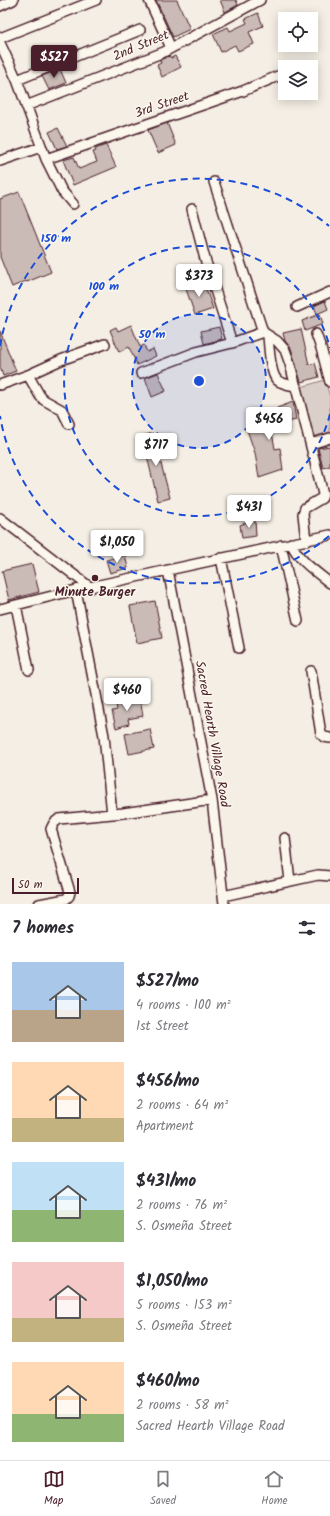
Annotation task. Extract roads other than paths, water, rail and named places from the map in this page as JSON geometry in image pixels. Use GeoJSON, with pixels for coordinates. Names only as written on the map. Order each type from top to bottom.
{"type":"FeatureCollection","features":[{"type":"Feature","properties":{"kind":"street"},"geometry":{"type":"LineString","coordinates":[[0,6],[13,0]]}},
{"type":"Feature","properties":{"kind":"street"},"geometry":{"type":"LineString","coordinates":[[0,38],[96,0]]}},
{"type":"Feature","properties":{"kind":"street"},"geometry":{"type":"LineString","coordinates":[[149,0],[171,48]]}},
{"type":"Feature","properties":{"kind":"street","name":"2nd Street"},"geometry":{"type":"LineString","coordinates":[[26,106],[148,59],[260,0]]}},
{"type":"Feature","properties":{"kind":"street"},"geometry":{"type":"LineString","coordinates":[[17,80],[140,30]]}},
{"type":"Feature","properties":{"kind":"street"},"geometry":{"type":"LineString","coordinates":[[0,43],[17,80],[46,159],[62,192],[73,204]]}},
{"type":"Feature","properties":{"kind":"street","name":"3rd Street"},"geometry":{"type":"LineString","coordinates":[[46,159],[243,91],[278,76]]}},
{"type":"Feature","properties":{"kind":"street"},"geometry":{"type":"LineString","coordinates":[[0,161],[41,147]]}},
{"type":"Feature","properties":{"kind":"street"},"geometry":{"type":"LineString","coordinates":[[214,182],[265,334],[274,373],[277,380],[285,384],[296,386]]}},
{"type":"Feature","properties":{"kind":"street"},"geometry":{"type":"LineString","coordinates":[[192,209],[205,258],[232,343]]}},
{"type":"Feature","properties":{"kind":"street"},"geometry":{"type":"LineString","coordinates":[[297,307],[330,292]]}},
{"type":"Feature","properties":{"kind":"street"},"geometry":{"type":"LineString","coordinates":[[141,372],[196,352],[265,334],[277,341],[284,350],[290,364],[323,494],[322,498],[306,508],[303,514],[306,541]]}},
{"type":"Feature","properties":{"kind":"street"},"geometry":{"type":"LineString","coordinates":[[316,334],[326,347],[329,377]]}},
{"type":"Feature","properties":{"kind":"street"},"geometry":{"type":"LineString","coordinates":[[0,385],[105,344]]}},
{"type":"Feature","properties":{"kind":"street"},"geometry":{"type":"LineString","coordinates":[[28,375],[40,396],[44,400],[62,410],[69,424]]}},
{"type":"Feature","properties":{"kind":"street"},"geometry":{"type":"LineString","coordinates":[[311,444],[330,438]]}},
{"type":"Feature","properties":{"kind":"street"},"geometry":{"type":"LineString","coordinates":[[0,518],[91,588]]}},
{"type":"Feature","properties":{"kind":"street"},"geometry":{"type":"LineString","coordinates":[[0,609],[76,590],[91,588],[330,535]]}},
{"type":"Feature","properties":{"kind":"street"},"geometry":{"type":"LineString","coordinates":[[291,543],[301,559],[330,583]]}},
{"type":"Feature","properties":{"kind":"street"},"geometry":{"type":"LineString","coordinates":[[281,545],[298,621]]}},
{"type":"Feature","properties":{"kind":"street"},"geometry":{"type":"LineString","coordinates":[[221,558],[239,648]]}},
{"type":"Feature","properties":{"kind":"street","name":"Sacred Hearth Village Road"},"geometry":{"type":"LineString","coordinates":[[168,570],[212,800],[224,900]]}},
{"type":"Feature","properties":{"kind":"street"},"geometry":{"type":"LineString","coordinates":[[76,590],[104,736],[112,814]]}},
{"type":"Feature","properties":{"kind":"street"},"geometry":{"type":"LineString","coordinates":[[16,605],[29,670]]}},
{"type":"Feature","properties":{"kind":"street"},"geometry":{"type":"LineString","coordinates":[[311,671],[321,734],[324,737],[330,738]]}},
{"type":"Feature","properties":{"kind":"street"},"geometry":{"type":"LineString","coordinates":[[39,904],[66,899],[70,892],[52,829],[54,823],[59,819],[112,814],[212,800]]}},
{"type":"Feature","properties":{"kind":"street"},"geometry":{"type":"LineString","coordinates":[[285,838],[290,881]]}},
{"type":"Feature","properties":{"kind":"street"},"geometry":{"type":"LineString","coordinates":[[224,900],[290,881],[318,875],[330,876]]}},
{"type":"Feature","properties":{"kind":"place","name":"Minute Burger"},"geometry":{"type":"Point","coordinates":[95,578]}}]}
